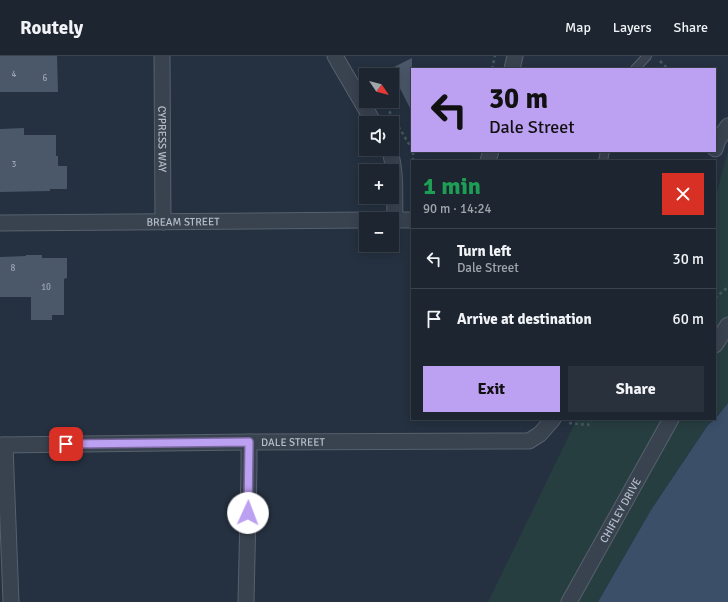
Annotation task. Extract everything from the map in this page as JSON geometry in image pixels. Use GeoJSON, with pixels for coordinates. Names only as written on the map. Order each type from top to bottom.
{"type":"FeatureCollection","features":[{"type":"Feature","properties":{"kind":"street","name":"CYPRESS WAY"},"geometry":{"type":"LineString","coordinates":[[162,56],[163,222]]}},
{"type":"Feature","properties":{"kind":"street"},"geometry":{"type":"LineString","coordinates":[[335,56],[370,116]]}},
{"type":"Feature","properties":{"kind":"street"},"geometry":{"type":"LineString","coordinates":[[512,68],[515,56]]}},
{"type":"Feature","properties":{"kind":"street"},"geometry":{"type":"LineString","coordinates":[[716,147],[718,140],[728,126]]}},
{"type":"Feature","properties":{"kind":"street"},"geometry":{"type":"LineString","coordinates":[[392,156],[394,174],[393,212]]}},
{"type":"Feature","properties":{"kind":"street","name":"BREAM STREET"},"geometry":{"type":"LineString","coordinates":[[0,223],[359,220]]}},
{"type":"Feature","properties":{"kind":"street"},"geometry":{"type":"LineString","coordinates":[[399,220],[411,220]]}},
{"type":"Feature","properties":{"kind":"street"},"geometry":{"type":"LineString","coordinates":[[716,343],[728,325]]}},
{"type":"Feature","properties":{"kind":"street","name":"DALE STREET"},"geometry":{"type":"LineString","coordinates":[[2,445],[529,441],[540,434],[552,420]]}},
{"type":"Feature","properties":{"kind":"street","name":"CHIFLEY DRIVE"},"geometry":{"type":"LineString","coordinates":[[569,602],[670,420]]}},
{"type":"Feature","properties":{"kind":"street"},"geometry":{"type":"LineString","coordinates":[[246,602],[249,442]]}},
{"type":"Feature","properties":{"kind":"street"},"geometry":{"type":"LineString","coordinates":[[2,445],[11,602]]}},
{"type":"Feature","properties":{"kind":"lane"},"geometry":{"type":"LineString","coordinates":[[636,68],[646,56]]}},
{"type":"Feature","properties":{"kind":"path"},"geometry":{"type":"LineString","coordinates":[[492,68],[496,56]]}},
{"type":"Feature","properties":{"kind":"path"},"geometry":{"type":"LineString","coordinates":[[387,108],[411,148]]}},
{"type":"Feature","properties":{"kind":"path"},"geometry":{"type":"LineString","coordinates":[[716,297],[728,287]]}},
{"type":"Feature","properties":{"kind":"path"},"geometry":{"type":"LineString","coordinates":[[552,420],[588,425],[591,420]]}},
{"type":"Feature","properties":{"kind":"green space"},"geometry":{"type":"Polygon","coordinates":[[[728,151],[728,403],[716,417],[716,195],[728,151]]]}},
{"type":"Feature","properties":{"kind":"green space"},"geometry":{"type":"Polygon","coordinates":[[[577,420],[713,420],[708,425],[651,510],[598,602],[488,602],[577,420]]]}},
{"type":"Feature","properties":{"kind":"water"},"geometry":{"type":"Polygon","coordinates":[[[728,403],[728,602],[598,602],[651,510],[708,425],[716,420],[716,418],[728,403]]]}},
{"type":"Feature","properties":{"kind":"building"},"geometry":{"type":"Polygon","coordinates":[[[0,56],[57,56],[58,92],[0,92],[0,56]]]}},
{"type":"Feature","properties":{"kind":"building"},"geometry":{"type":"Polygon","coordinates":[[[412,58],[411,68],[411,110],[399,87],[399,68],[392,68],[412,58]]]}},
{"type":"Feature","properties":{"kind":"building"},"geometry":{"type":"Polygon","coordinates":[[[24,128],[24,135],[56,135],[56,156],[58,156],[58,166],[67,166],[67,189],[50,189],[50,191],[0,192],[0,129],[24,128]]]}},
{"type":"Feature","properties":{"kind":"building"},"geometry":{"type":"Polygon","coordinates":[[[42,255],[42,258],[67,258],[67,278],[64,279],[64,315],[52,315],[52,320],[31,320],[31,297],[0,297],[0,257],[42,255]]]}},
{"type":"Feature","properties":{"kind":"route"},"geometry":{"type":"LineString","coordinates":[[66,444],[249,442],[248,513]]}}]}
